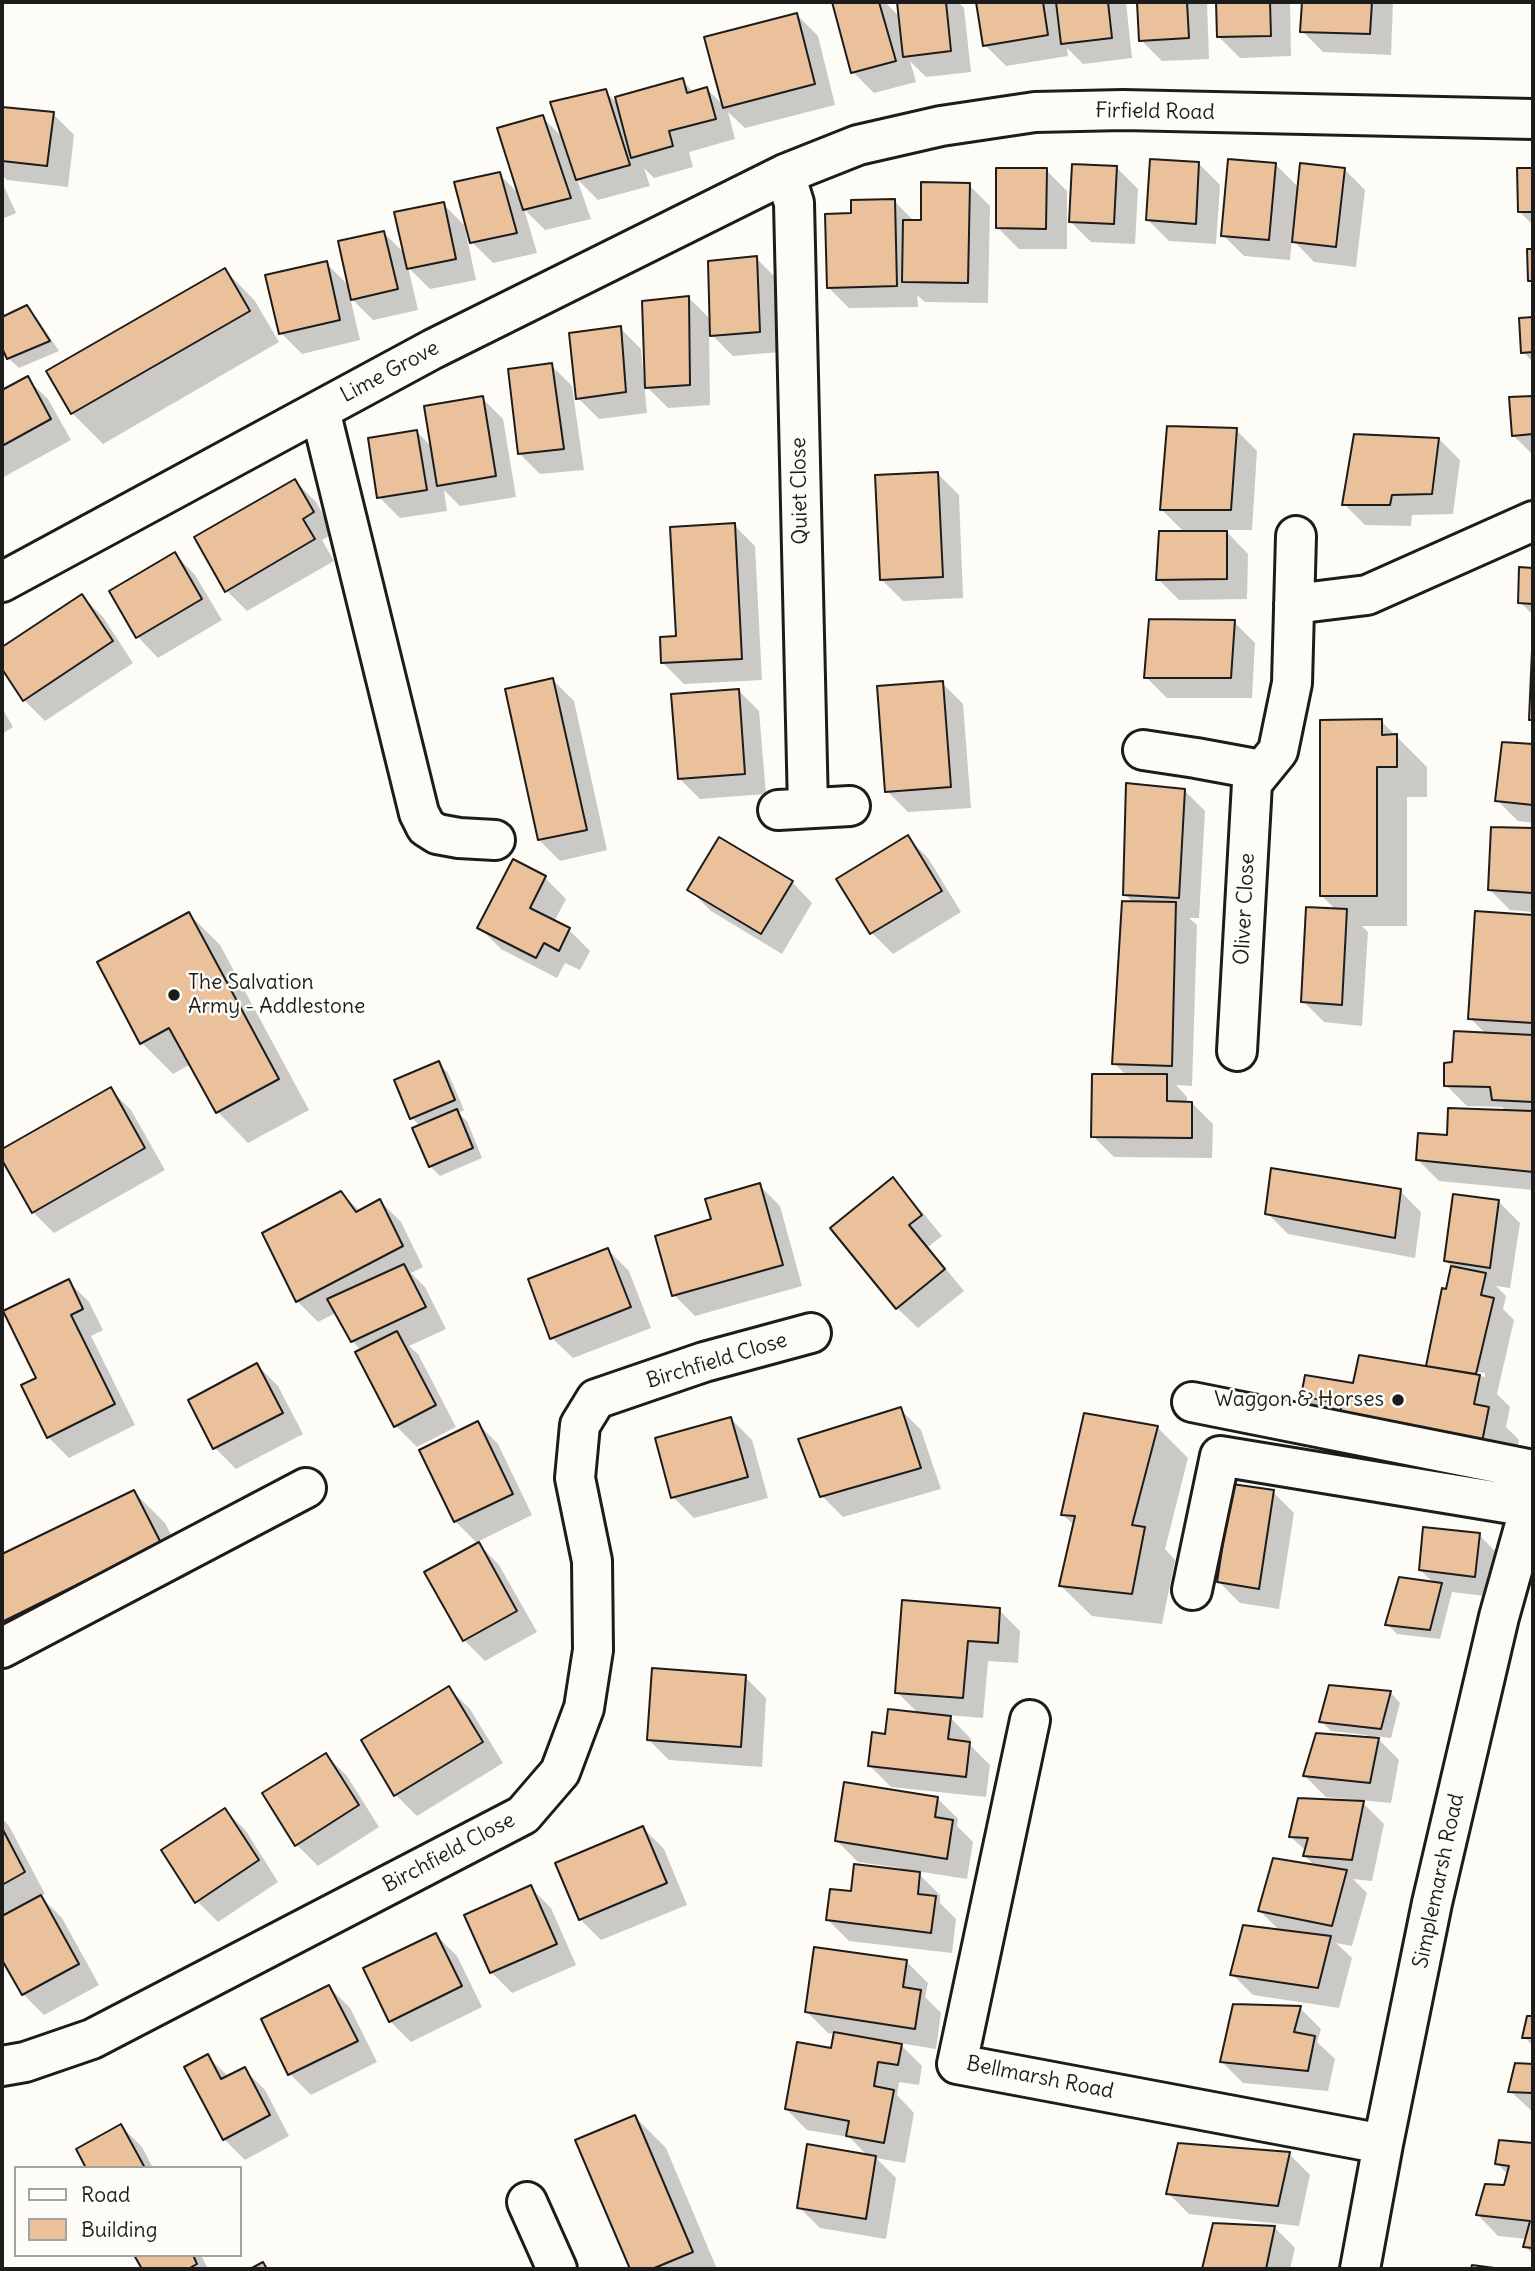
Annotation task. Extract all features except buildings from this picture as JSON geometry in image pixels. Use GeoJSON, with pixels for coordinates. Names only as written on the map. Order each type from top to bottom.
{"type":"FeatureCollection","features":[{"type":"Feature","properties":{"kind":"street","name":"Firfield Road"},"geometry":{"type":"LineString","coordinates":[[785,174],[858,145],[941,126],[1035,111],[1123,110],[1533,119]]}},
{"type":"Feature","properties":{"kind":"street","name":"Lime Grove"},"geometry":{"type":"LineString","coordinates":[[2,582],[433,349],[785,174]]}},
{"type":"Feature","properties":{"kind":"street","name":"Quiet Close"},"geometry":{"type":"LineString","coordinates":[[785,174],[794,203],[793,809],[850,806]]}},
{"type":"Feature","properties":{"kind":"street"},"geometry":{"type":"LineString","coordinates":[[320,410],[419,813],[426,827],[437,834],[495,839]]}},
{"type":"Feature","properties":{"kind":"street"},"geometry":{"type":"LineString","coordinates":[[1294,604],[1367,596],[1533,521]]}},
{"type":"Feature","properties":{"kind":"street","name":"Oliver Close"},"geometry":{"type":"LineString","coordinates":[[1237,1051],[1252,783],[1278,751],[1292,683],[1296,536]]}},
{"type":"Feature","properties":{"kind":"street"},"geometry":{"type":"LineString","coordinates":[[1143,750],[1261,770]]}},
{"type":"Feature","properties":{"kind":"street","name":"Birchfield Close"},"geometry":{"type":"LineString","coordinates":[[2,2066],[25,2062],[92,2039],[523,1815],[560,1772],[584,1708],[593,1650],[592,1561],[576,1478],[580,1425],[596,1398],[705,1362],[811,1332]]}},
{"type":"Feature","properties":{"kind":"street"},"geometry":{"type":"LineString","coordinates":[[1192,1402],[1532,1491]]}},
{"type":"Feature","properties":{"kind":"street"},"geometry":{"type":"LineString","coordinates":[[1192,1590],[1220,1456],[1532,1491]]}},
{"type":"Feature","properties":{"kind":"street"},"geometry":{"type":"LineString","coordinates":[[2,1648],[306,1488]]}},
{"type":"Feature","properties":{"kind":"street","name":"Simplemarsh Road"},"geometry":{"type":"LineString","coordinates":[[1360,2269],[1432,1903],[1499,1617],[1532,1491]]}},
{"type":"Feature","properties":{"kind":"street","name":"Bellmarsh Road"},"geometry":{"type":"LineString","coordinates":[[1030,1720],[957,2064],[1383,2144]]}},
{"type":"Feature","properties":{"kind":"street"},"geometry":{"type":"LineString","coordinates":[[527,2202],[551,2267]]}},
{"type":"Feature","properties":{"kind":"place","name":"The Salvation Army - Addlestone"},"geometry":{"type":"Point","coordinates":[174,995]}},
{"type":"Feature","properties":{"kind":"place","name":"Waggon & Horses"},"geometry":{"type":"Point","coordinates":[1398,1400]}}]}
